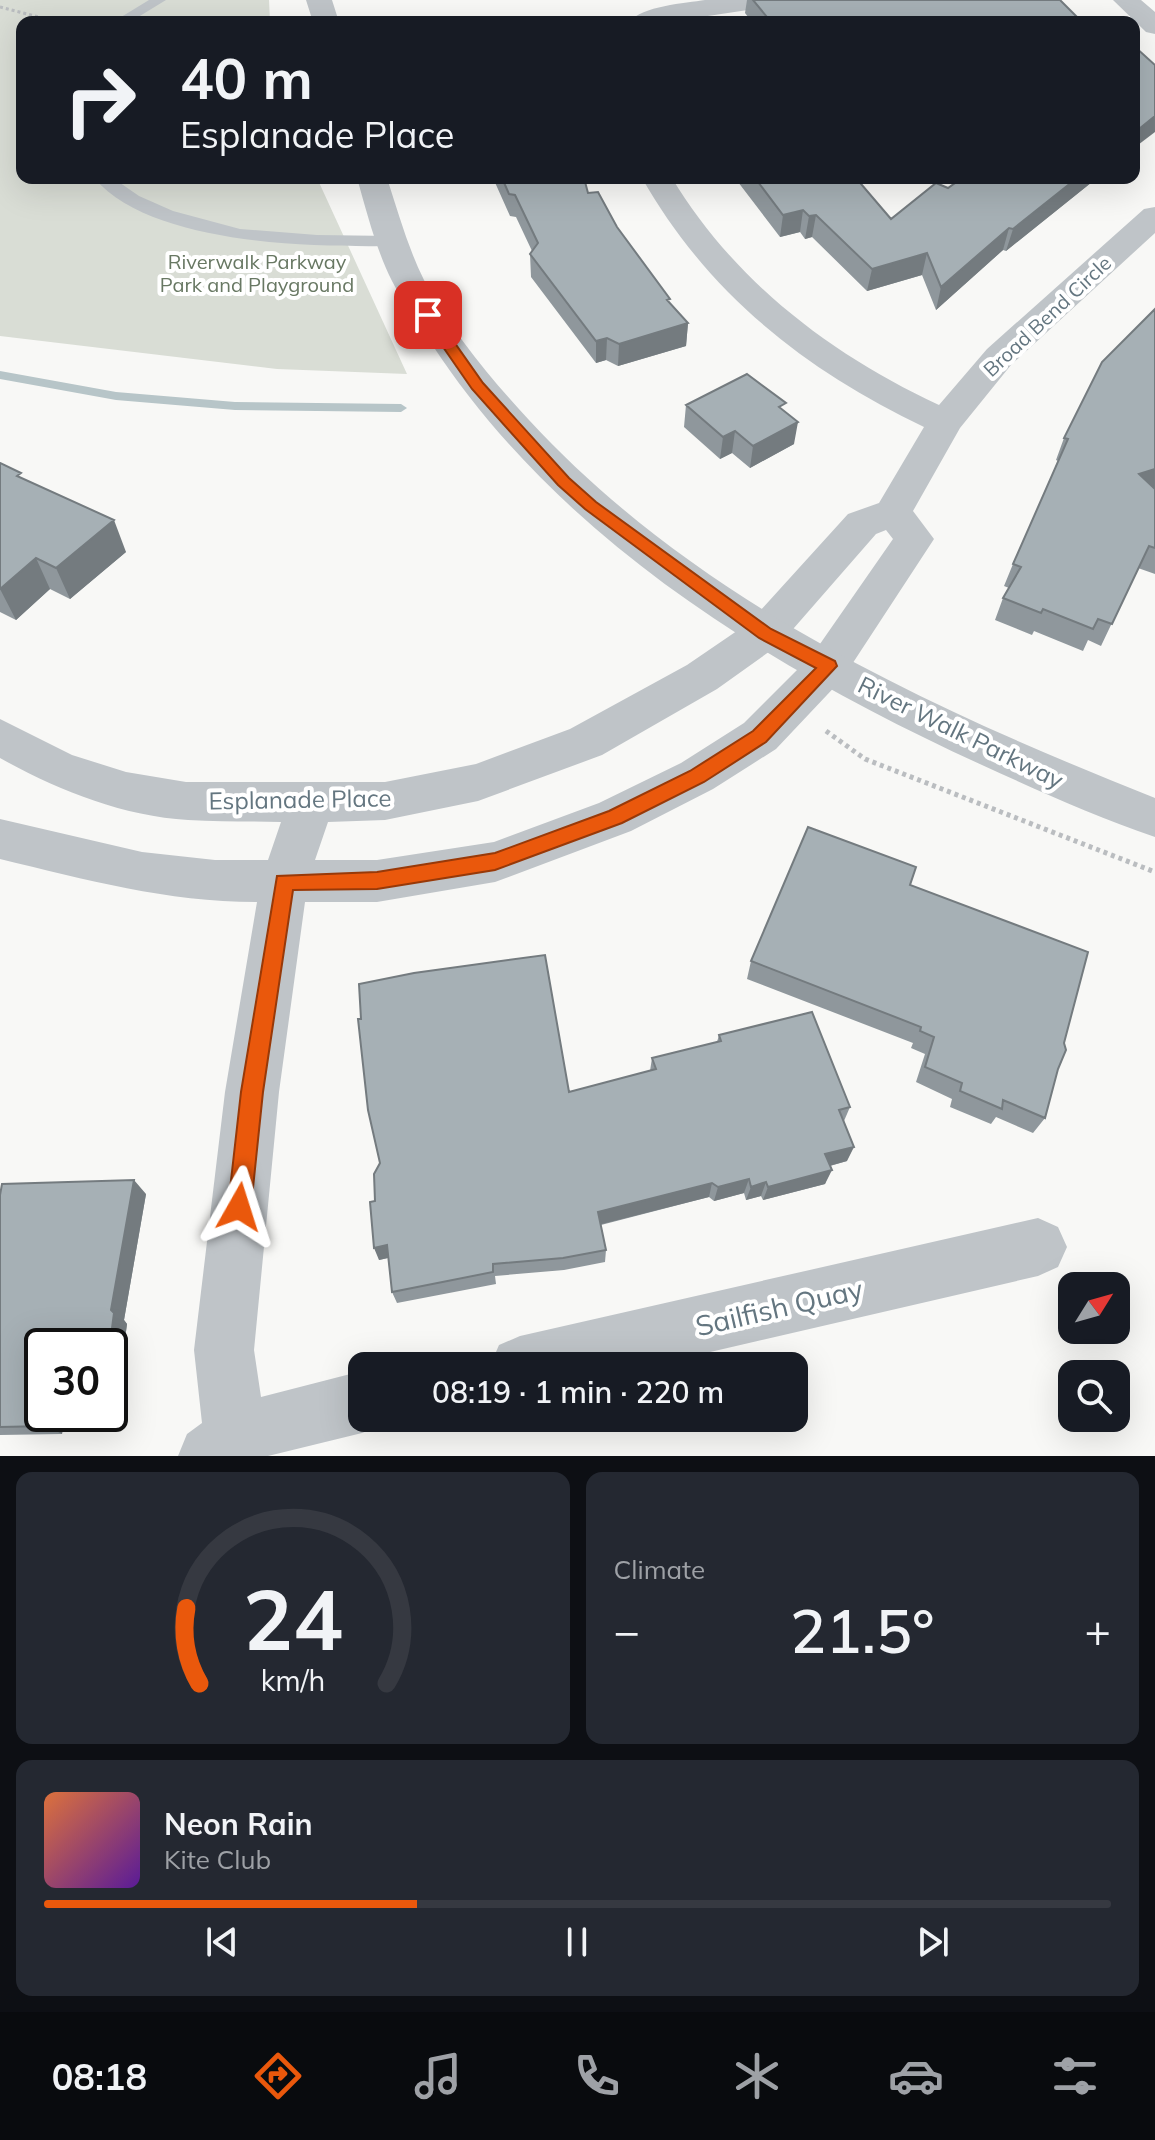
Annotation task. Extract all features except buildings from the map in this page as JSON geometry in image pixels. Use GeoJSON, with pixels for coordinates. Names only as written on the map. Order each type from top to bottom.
{"type":"FeatureCollection","features":[{"type":"Feature","properties":{"kind":"street"},"geometry":{"type":"LineString","coordinates":[[661,16],[761,0]]}},
{"type":"Feature","properties":{"kind":"street"},"geometry":{"type":"LineString","coordinates":[[1126,0],[1155,26]]}},
{"type":"Feature","properties":{"kind":"street","name":"River Walk Parkway"},"geometry":{"type":"LineString","coordinates":[[374,184],[392,241],[413,290],[443,340],[477,386],[563,481],[647,550],[765,633],[931,723],[1059,781],[1155,818]]}},
{"type":"Feature","properties":{"kind":"street"},"geometry":{"type":"LineString","coordinates":[[661,184],[710,254],[770,315],[848,373],[900,402],[945,422]]}},
{"type":"Feature","properties":{"kind":"street","name":"Broad Bend Circle"},"geometry":{"type":"LineString","coordinates":[[893,512],[945,422],[999,357],[1155,216]]}},
{"type":"Feature","properties":{"kind":"street"},"geometry":{"type":"LineString","coordinates":[[0,839],[142,873],[215,881],[377,881],[495,862],[615,817],[697,776],[760,736],[828,666],[914,539],[893,512],[862,524],[765,633]]}},
{"type":"Feature","properties":{"kind":"street","name":"Esplanade Place"},"geometry":{"type":"LineString","coordinates":[[0,737],[58,769],[126,791],[186,801],[385,801],[478,782],[586,742],[702,677],[765,633]]}},
{"type":"Feature","properties":{"kind":"street"},"geometry":{"type":"LineString","coordinates":[[311,803],[284,882],[252,1092],[224,1350],[222,1446],[268,1424],[348,1405]]}},
{"type":"Feature","properties":{"kind":"street","name":"Sailfish Quay"},"geometry":{"type":"LineString","coordinates":[[581,1352],[1038,1247]]}},
{"type":"Feature","properties":{"kind":"lane"},"geometry":{"type":"LineString","coordinates":[[131,16],[159,0]]}},
{"type":"Feature","properties":{"kind":"lane"},"geometry":{"type":"LineString","coordinates":[[109,184],[153,209],[204,226],[261,237],[323,242],[392,241]]}},
{"type":"Feature","properties":{"kind":"path"},"geometry":{"type":"LineString","coordinates":[[0,5],[8,0]]}},
{"type":"Feature","properties":{"kind":"path"},"geometry":{"type":"LineString","coordinates":[[0,5],[38,16]]}},
{"type":"Feature","properties":{"kind":"green space","name":"Riverwalk Parkway Park and Playground"},"geometry":{"type":"Polygon","coordinates":[[[0,0],[269,0],[270,16],[16,16],[16,184],[320,184],[407,374],[277,369],[0,336],[0,0]]]}},
{"type":"Feature","properties":{"kind":"waterway"},"geometry":{"type":"LineString","coordinates":[[0,375],[116,396],[235,406],[401,408]]}},
{"type":"Feature","properties":{"kind":"route"},"geometry":{"type":"LineString","coordinates":[[239,1207],[252,1092],[284,882],[377,881],[495,862],[615,817],[697,776],[760,736],[828,666],[765,633],[647,550],[591,506],[563,481],[477,386],[428,315]]}}]}
